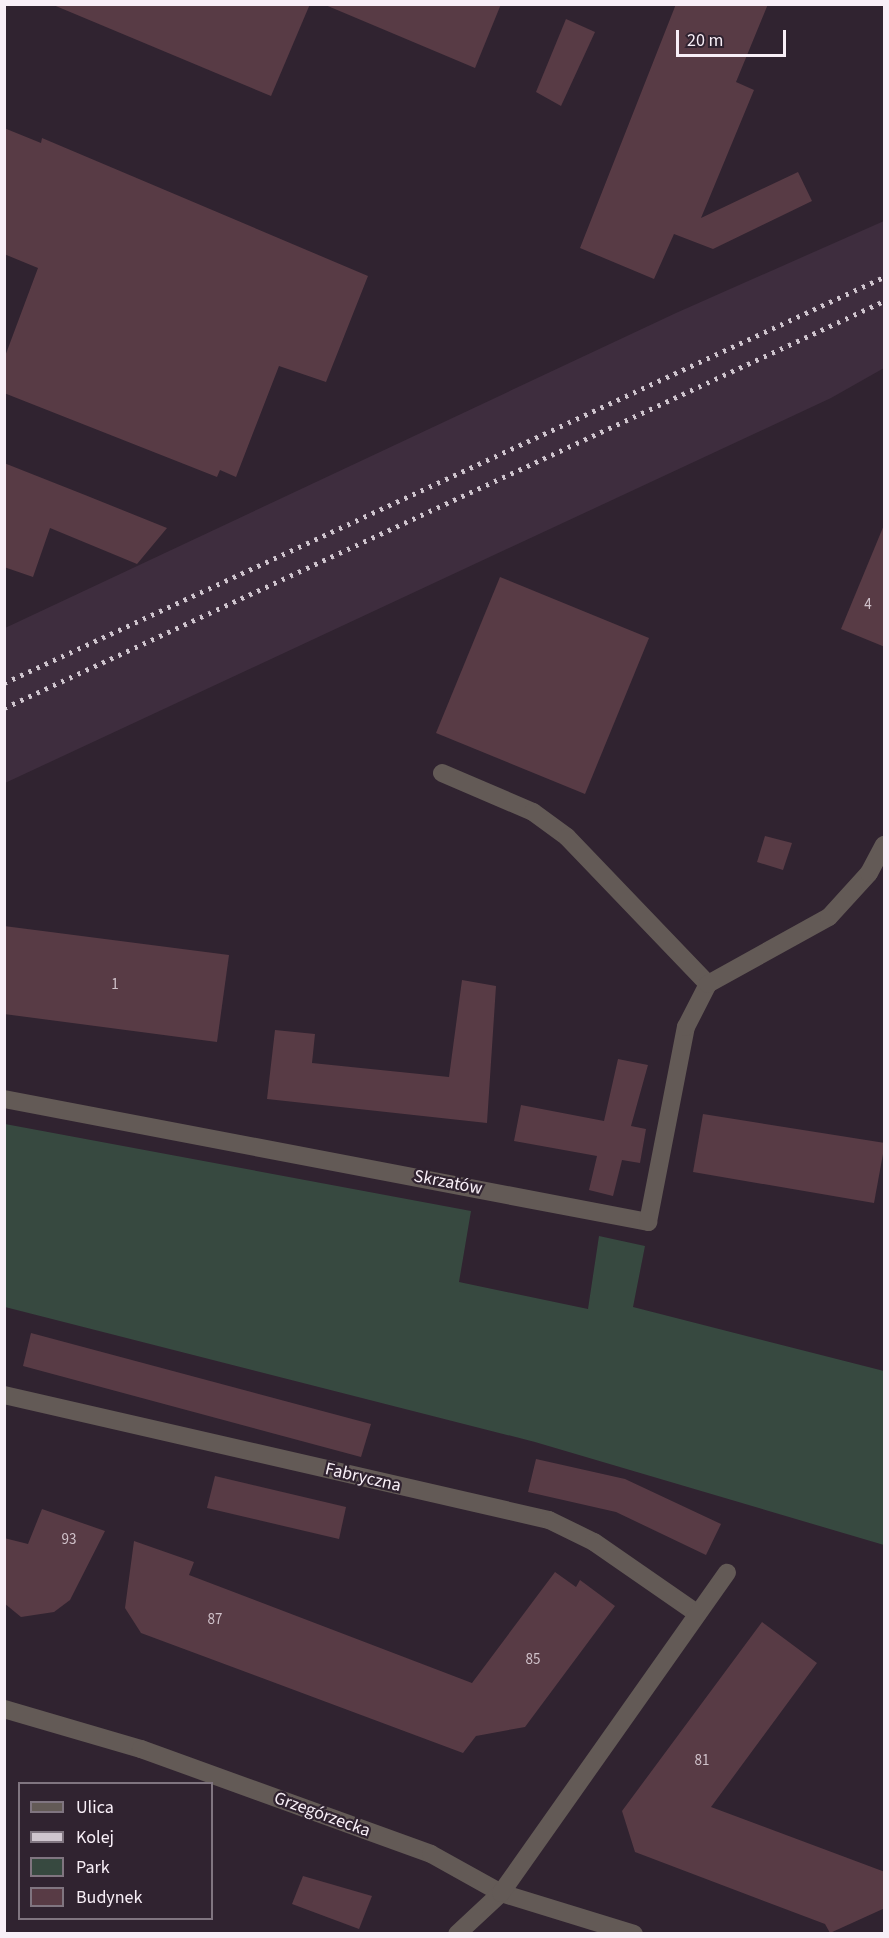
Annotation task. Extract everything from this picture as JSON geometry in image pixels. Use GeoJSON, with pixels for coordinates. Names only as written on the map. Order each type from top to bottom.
{"type":"FeatureCollection","features":[{"type":"Feature","properties":{"kind":"street"},"geometry":{"type":"LineString","coordinates":[[442,773],[533,812],[567,837],[708,984],[829,917],[857,889],[885,845]]}},
{"type":"Feature","properties":{"kind":"street","name":"Skrzatów"},"geometry":{"type":"LineString","coordinates":[[4,1099],[648,1222],[686,1027],[708,984]]}},
{"type":"Feature","properties":{"kind":"street","name":"Fabryczna"},"geometry":{"type":"LineString","coordinates":[[4,1395],[549,1520],[594,1542],[698,1614]]}},
{"type":"Feature","properties":{"kind":"street"},"geometry":{"type":"LineString","coordinates":[[457,1934],[501,1893],[727,1574]]}},
{"type":"Feature","properties":{"kind":"street","name":"Grzegórzecka"},"geometry":{"type":"LineString","coordinates":[[4,1709],[141,1749],[431,1854],[501,1893],[634,1934]]}},
{"type":"Feature","properties":{"kind":"shaded area"},"geometry":{"type":"Polygon","coordinates":[[[884,221],[884,368],[831,398],[5,783],[5,628],[676,313],[884,221]]]}},
{"type":"Feature","properties":{"kind":"green space"},"geometry":{"type":"Polygon","coordinates":[[[5,1124],[471,1211],[459,1282],[588,1309],[599,1236],[645,1246],[633,1307],[884,1371],[884,1545],[535,1442],[5,1307],[5,1124]]]}},
{"type":"Feature","properties":{"kind":"building"},"geometry":{"type":"Polygon","coordinates":[[[51,4],[310,4],[271,96],[51,4]]]}},
{"type":"Feature","properties":{"kind":"building"},"geometry":{"type":"Polygon","coordinates":[[[323,4],[501,4],[475,68],[323,4]]]}},
{"type":"Feature","properties":{"kind":"building"},"geometry":{"type":"Polygon","coordinates":[[[676,4],[768,4],[736,82],[754,90],[701,218],[798,172],[812,201],[713,249],[674,234],[654,279],[580,248],[676,4]]]}},
{"type":"Feature","properties":{"kind":"building"},"geometry":{"type":"Polygon","coordinates":[[[566,19],[595,32],[561,106],[536,92],[566,19]]]}},
{"type":"Feature","properties":{"kind":"building"},"geometry":{"type":"Polygon","coordinates":[[[4,128],[41,143],[42,138],[368,276],[326,382],[279,366],[236,477],[220,470],[217,477],[4,393],[4,359],[38,268],[4,254],[4,128]]]}},
{"type":"Feature","properties":{"kind":"building"},"geometry":{"type":"Polygon","coordinates":[[[4,463],[167,528],[137,564],[50,528],[33,577],[4,567],[4,463]]]}},
{"type":"Feature","properties":{"kind":"building"},"geometry":{"type":"Polygon","coordinates":[[[885,525],[885,647],[841,629],[885,525]]]}},
{"type":"Feature","properties":{"kind":"building"},"geometry":{"type":"Polygon","coordinates":[[[500,577],[649,638],[585,794],[436,733],[500,577]]]}},
{"type":"Feature","properties":{"kind":"building"},"geometry":{"type":"Polygon","coordinates":[[[765,836],[792,843],[783,870],[757,862],[765,836]]]}},
{"type":"Feature","properties":{"kind":"building"},"geometry":{"type":"Polygon","coordinates":[[[4,926],[229,955],[217,1042],[4,1014],[4,926]]]}},
{"type":"Feature","properties":{"kind":"building"},"geometry":{"type":"Polygon","coordinates":[[[462,980],[496,986],[487,1123],[267,1099],[275,1030],[315,1034],[312,1063],[449,1077],[462,980]]]}},
{"type":"Feature","properties":{"kind":"building"},"geometry":{"type":"Polygon","coordinates":[[[618,1059],[648,1065],[631,1126],[646,1129],[640,1163],[622,1160],[613,1196],[589,1190],[597,1156],[514,1141],[521,1105],[604,1121],[618,1059]]]}},
{"type":"Feature","properties":{"kind":"building"},"geometry":{"type":"Polygon","coordinates":[[[703,1114],[885,1143],[874,1203],[693,1172],[703,1114]]]}},
{"type":"Feature","properties":{"kind":"building"},"geometry":{"type":"Polygon","coordinates":[[[31,1333],[371,1424],[361,1457],[23,1366],[31,1333]]]}},
{"type":"Feature","properties":{"kind":"building"},"geometry":{"type":"Polygon","coordinates":[[[536,1459],[625,1479],[721,1524],[706,1555],[616,1512],[528,1492],[536,1459]]]}},
{"type":"Feature","properties":{"kind":"building"},"geometry":{"type":"Polygon","coordinates":[[[215,1476],[346,1507],[339,1539],[207,1508],[215,1476]]]}},
{"type":"Feature","properties":{"kind":"building"},"geometry":{"type":"Polygon","coordinates":[[[42,1509],[105,1531],[70,1600],[54,1612],[21,1617],[4,1603],[4,1538],[28,1544],[42,1509]]]}},
{"type":"Feature","properties":{"kind":"building"},"geometry":{"type":"Polygon","coordinates":[[[134,1541],[194,1562],[189,1575],[472,1683],[555,1572],[576,1587],[580,1580],[615,1606],[525,1727],[476,1736],[463,1753],[141,1633],[125,1608],[134,1541]]]}},
{"type":"Feature","properties":{"kind":"building"},"geometry":{"type":"Polygon","coordinates":[[[762,1622],[817,1663],[711,1807],[885,1872],[885,1908],[830,1933],[825,1924],[635,1852],[622,1811],[762,1622]]]}},
{"type":"Feature","properties":{"kind":"building"},"geometry":{"type":"Polygon","coordinates":[[[303,1876],[372,1896],[359,1929],[292,1904],[303,1876]]]}},
{"type":"Feature","properties":{"kind":"railway"},"geometry":{"type":"LineString","coordinates":[[4,683],[884,277]]}},
{"type":"Feature","properties":{"kind":"railway"},"geometry":{"type":"LineString","coordinates":[[4,708],[884,301]]}}]}
